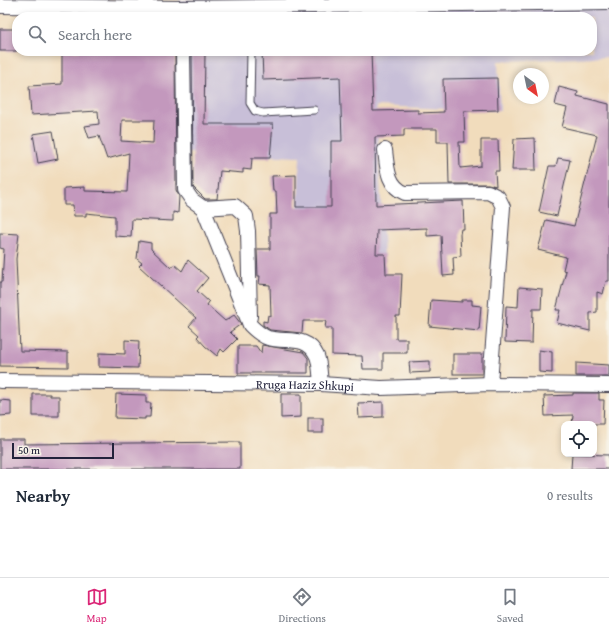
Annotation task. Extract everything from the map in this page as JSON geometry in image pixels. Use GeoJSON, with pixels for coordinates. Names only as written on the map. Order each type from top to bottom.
{"type":"FeatureCollection","features":[{"type":"Feature","properties":{"kind":"street"},"geometry":{"type":"LineString","coordinates":[[0,6],[113,4],[182,12],[252,12],[609,2]]}},
{"type":"Feature","properties":{"kind":"street"},"geometry":{"type":"LineString","coordinates":[[183,56],[185,190],[192,200],[203,208],[250,325],[257,332],[268,338],[301,340],[311,346],[317,357],[321,384]]}},
{"type":"Feature","properties":{"kind":"street"},"geometry":{"type":"LineString","coordinates":[[385,150],[387,172],[399,191],[405,193],[488,192],[498,197],[503,207],[490,384]]}},
{"type":"Feature","properties":{"kind":"street"},"geometry":{"type":"LineString","coordinates":[[203,208],[235,206],[246,216],[248,231],[250,325]]}},
{"type":"Feature","properties":{"kind":"street","name":"Rruga Haziz Shkupi"},"geometry":{"type":"LineString","coordinates":[[0,381],[321,384],[381,388],[490,384],[609,385]]}},
{"type":"Feature","properties":{"kind":"lane"},"geometry":{"type":"LineString","coordinates":[[251,56],[250,103],[255,111],[263,113],[314,110]]}},
{"type":"Feature","properties":{"kind":"shaded area"},"geometry":{"type":"Polygon","coordinates":[[[179,0],[609,0],[609,57],[498,61],[500,111],[376,106],[384,254],[296,254],[300,157],[185,153],[181,56],[597,56],[597,12],[180,12],[179,0]]]}},
{"type":"Feature","properties":{"kind":"building"},"geometry":{"type":"Polygon","coordinates":[[[0,29],[12,29],[12,51],[0,51],[0,29]]]}},
{"type":"Feature","properties":{"kind":"building"},"geometry":{"type":"Polygon","coordinates":[[[62,56],[175,56],[176,190],[179,196],[178,213],[173,212],[173,221],[132,219],[131,237],[115,236],[115,216],[86,213],[86,216],[74,216],[73,205],[64,205],[64,188],[85,187],[85,191],[127,192],[129,153],[107,159],[99,136],[89,138],[85,126],[99,124],[98,111],[31,115],[29,86],[62,84],[62,56]],[[122,120],[121,141],[153,143],[154,120],[122,120]]]}},
{"type":"Feature","properties":{"kind":"building"},"geometry":{"type":"Polygon","coordinates":[[[192,56],[205,56],[204,124],[273,124],[270,158],[252,158],[251,170],[243,169],[243,173],[220,171],[217,199],[205,199],[193,187],[192,56]]]}},
{"type":"Feature","properties":{"kind":"building"},"geometry":{"type":"Polygon","coordinates":[[[262,56],[371,56],[373,111],[418,110],[418,113],[444,112],[443,79],[497,78],[498,110],[464,111],[465,142],[459,142],[460,168],[481,166],[481,140],[498,140],[499,171],[495,171],[496,186],[488,184],[449,184],[448,142],[437,142],[437,129],[404,129],[404,136],[375,137],[376,205],[463,201],[464,229],[461,229],[460,234],[461,256],[453,257],[454,275],[443,276],[441,235],[427,236],[427,228],[377,230],[376,254],[385,254],[386,274],[402,274],[400,316],[396,316],[396,339],[407,339],[407,353],[383,353],[383,369],[363,369],[362,356],[332,355],[332,328],[325,328],[326,321],[303,321],[302,333],[270,330],[263,325],[263,321],[267,322],[268,315],[271,316],[270,285],[259,284],[260,276],[258,276],[257,249],[270,249],[270,214],[277,214],[276,191],[273,191],[272,176],[296,175],[296,207],[331,207],[331,141],[342,141],[340,77],[263,80],[262,56]]]}},
{"type":"Feature","properties":{"kind":"building"},"geometry":{"type":"Polygon","coordinates":[[[559,87],[578,92],[577,96],[609,104],[609,281],[606,281],[603,294],[597,292],[597,312],[590,313],[590,331],[557,323],[560,310],[556,310],[566,271],[563,270],[566,257],[538,250],[546,220],[574,226],[597,135],[562,127],[567,108],[555,105],[559,87]]]}},
{"type":"Feature","properties":{"kind":"building"},"geometry":{"type":"Polygon","coordinates":[[[53,131],[58,159],[38,163],[33,134],[53,131]]]}},
{"type":"Feature","properties":{"kind":"building"},"geometry":{"type":"Polygon","coordinates":[[[535,138],[536,170],[512,170],[514,139],[535,138]]]}},
{"type":"Feature","properties":{"kind":"building"},"geometry":{"type":"Polygon","coordinates":[[[558,158],[570,160],[557,216],[539,212],[549,166],[556,166],[558,158]]]}},
{"type":"Feature","properties":{"kind":"building"},"geometry":{"type":"Polygon","coordinates":[[[0,233],[19,234],[16,259],[20,351],[68,352],[68,367],[0,366],[0,282],[2,282],[4,249],[0,248],[0,233]]]}},
{"type":"Feature","properties":{"kind":"building"},"geometry":{"type":"Polygon","coordinates":[[[139,241],[151,243],[151,249],[171,268],[174,264],[182,271],[188,260],[208,278],[197,291],[209,302],[207,305],[225,321],[234,315],[241,324],[230,332],[237,339],[224,352],[221,349],[217,356],[205,346],[197,337],[199,335],[189,326],[196,318],[139,266],[142,263],[137,259],[139,241]]]}},
{"type":"Feature","properties":{"kind":"building"},"geometry":{"type":"Polygon","coordinates":[[[519,287],[542,289],[541,309],[533,309],[532,343],[505,342],[506,306],[518,307],[519,287]]]}},
{"type":"Feature","properties":{"kind":"building"},"geometry":{"type":"Polygon","coordinates":[[[431,300],[462,302],[462,300],[472,300],[472,305],[481,306],[479,331],[429,326],[431,300]]]}},
{"type":"Feature","properties":{"kind":"building"},"geometry":{"type":"Polygon","coordinates":[[[125,340],[139,341],[138,368],[99,367],[99,353],[125,354],[125,340]]]}},
{"type":"Feature","properties":{"kind":"building"},"geometry":{"type":"Polygon","coordinates":[[[262,345],[303,352],[308,358],[308,373],[238,373],[238,346],[256,346],[261,353],[262,345]]]}},
{"type":"Feature","properties":{"kind":"building"},"geometry":{"type":"Polygon","coordinates":[[[539,350],[552,352],[552,373],[539,372],[539,350]]]}},
{"type":"Feature","properties":{"kind":"building"},"geometry":{"type":"Polygon","coordinates":[[[453,354],[482,354],[482,374],[453,374],[453,354]]]}},
{"type":"Feature","properties":{"kind":"building"},"geometry":{"type":"Polygon","coordinates":[[[430,361],[430,372],[410,373],[409,362],[430,361]]]}},
{"type":"Feature","properties":{"kind":"building"},"geometry":{"type":"Polygon","coordinates":[[[576,363],[609,365],[609,376],[576,376],[576,363]]]}},
{"type":"Feature","properties":{"kind":"building"},"geometry":{"type":"Polygon","coordinates":[[[573,393],[599,393],[599,400],[604,400],[603,424],[597,424],[597,421],[572,421],[573,415],[545,416],[544,396],[573,395],[573,393]]]}},
{"type":"Feature","properties":{"kind":"building"},"geometry":{"type":"Polygon","coordinates":[[[33,394],[50,394],[50,396],[59,396],[59,416],[33,416],[33,394]]]}},
{"type":"Feature","properties":{"kind":"building"},"geometry":{"type":"Polygon","coordinates":[[[116,394],[146,395],[146,403],[151,403],[150,417],[145,417],[145,419],[115,418],[116,394]]]}},
{"type":"Feature","properties":{"kind":"building"},"geometry":{"type":"Polygon","coordinates":[[[281,394],[301,394],[301,417],[281,418],[281,394]]]}},
{"type":"Feature","properties":{"kind":"building"},"geometry":{"type":"Polygon","coordinates":[[[0,400],[11,401],[11,415],[0,416],[0,400]]]}},
{"type":"Feature","properties":{"kind":"building"},"geometry":{"type":"Polygon","coordinates":[[[383,402],[383,417],[359,418],[358,403],[383,402]]]}},
{"type":"Feature","properties":{"kind":"building"},"geometry":{"type":"Polygon","coordinates":[[[308,418],[323,418],[323,433],[308,433],[308,418]]]}},
{"type":"Feature","properties":{"kind":"building"},"geometry":{"type":"Polygon","coordinates":[[[0,439],[24,439],[24,444],[240,442],[240,469],[0,469],[0,439]]]}},
{"type":"Feature","properties":{"kind":"building"},"geometry":{"type":"Polygon","coordinates":[[[597,455],[609,455],[609,469],[571,469],[572,457],[597,457],[597,455]]]}}]}
